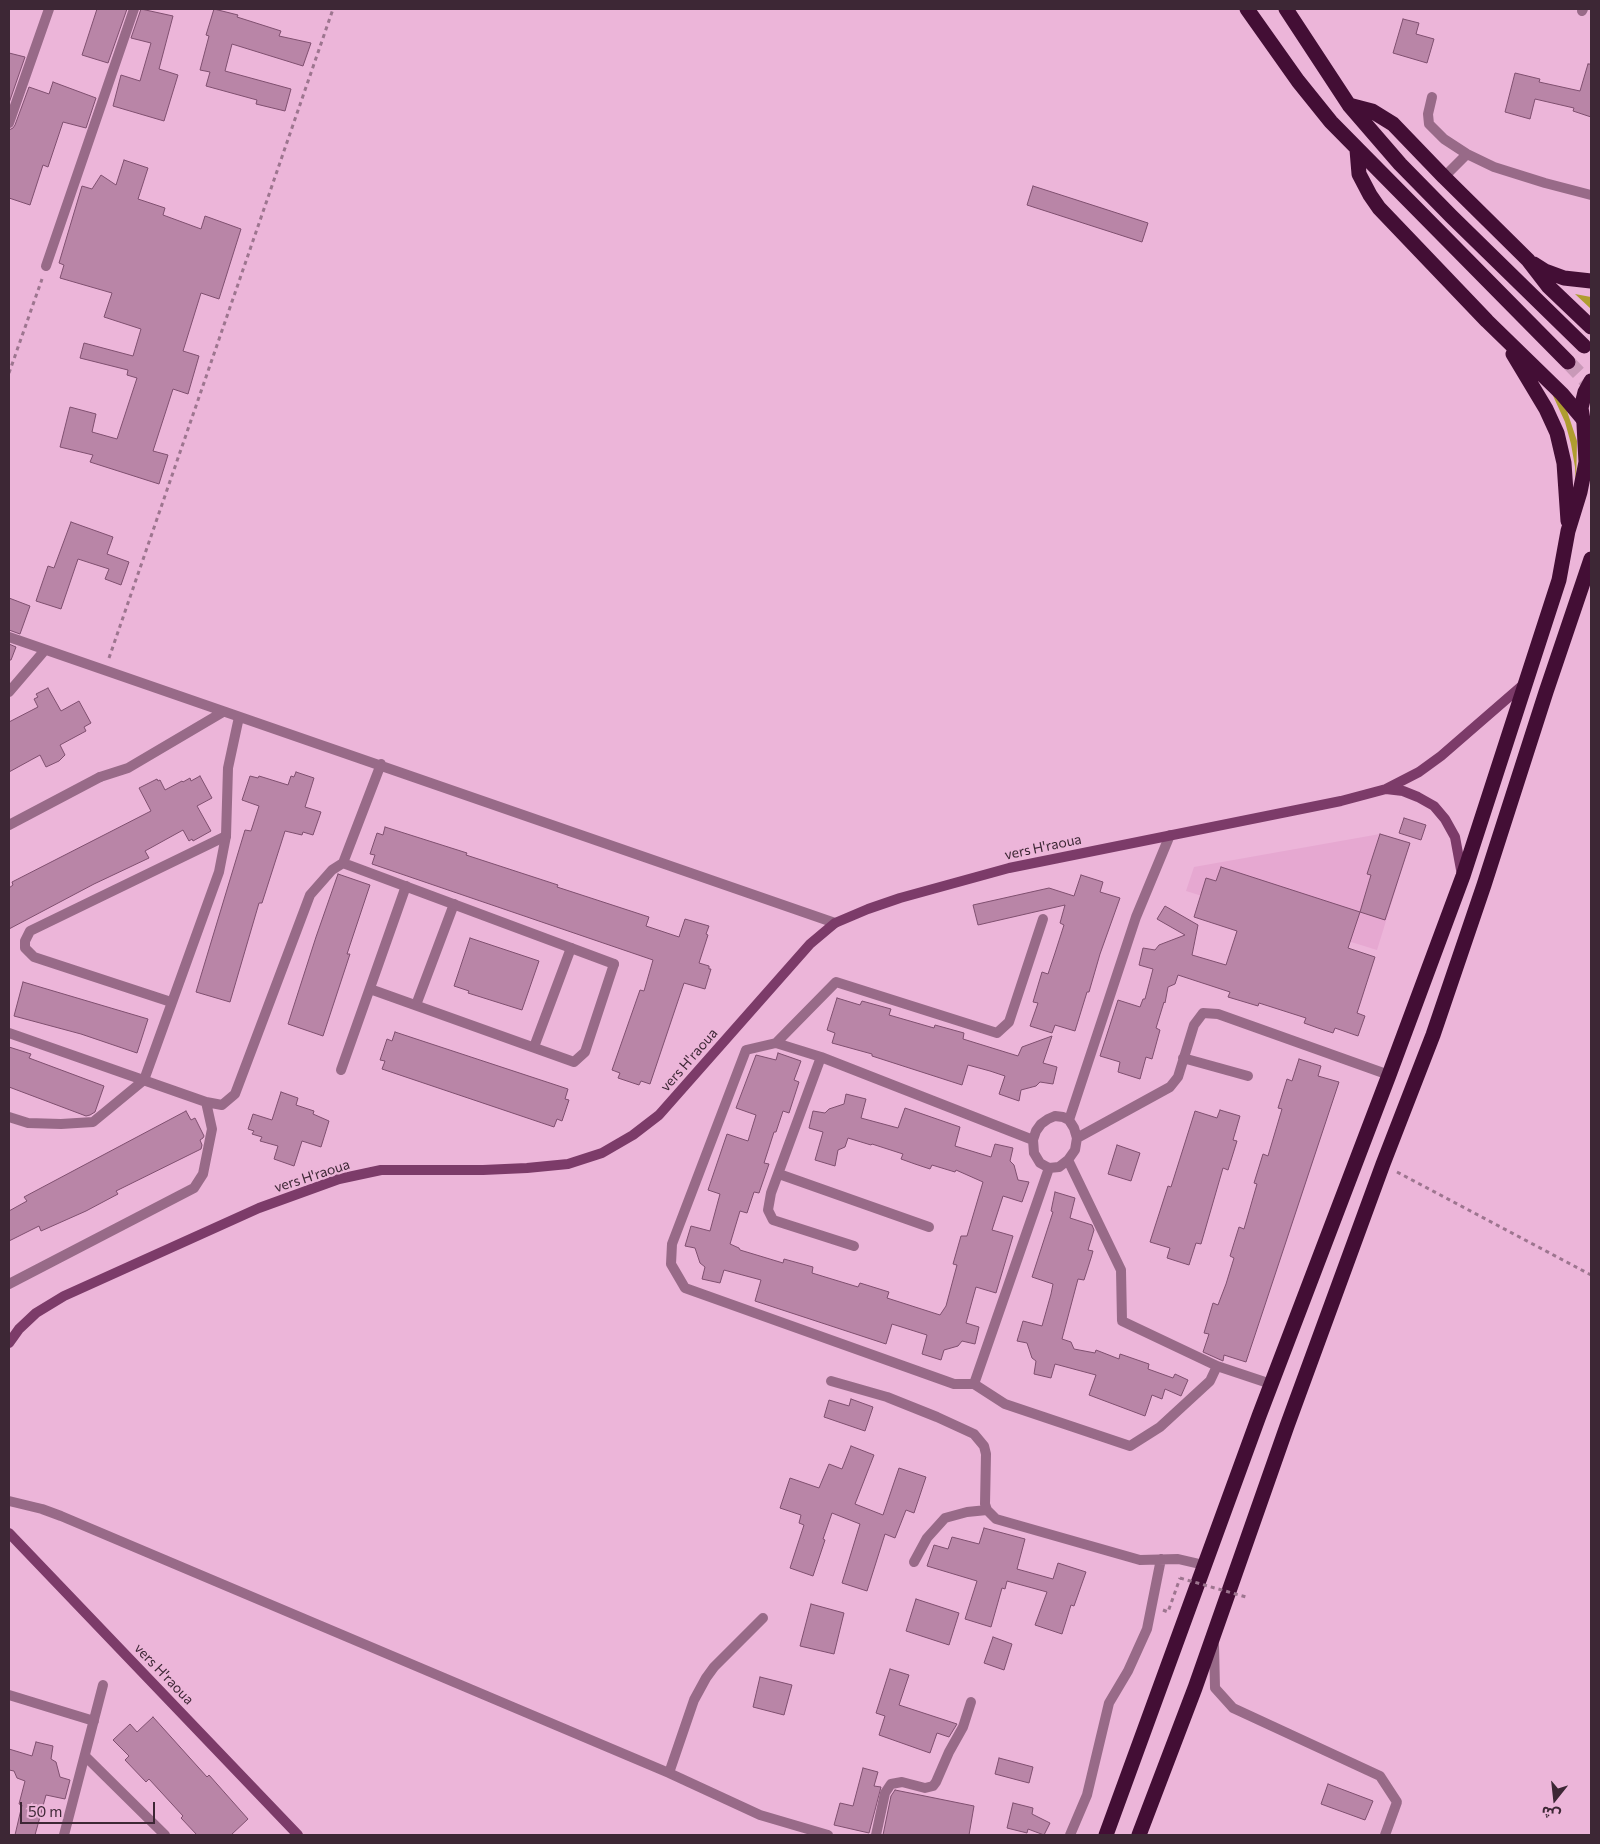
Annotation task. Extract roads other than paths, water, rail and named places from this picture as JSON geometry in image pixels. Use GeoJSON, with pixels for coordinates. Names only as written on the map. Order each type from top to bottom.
{"type":"FeatureCollection","features":[{"type":"Feature","properties":{"kind":"highway"},"geometry":{"type":"LineString","coordinates":[[1247,9],[1298,81],[1331,122],[1568,362]]}},
{"type":"Feature","properties":{"kind":"highway"},"geometry":{"type":"LineString","coordinates":[[1286,9],[1349,105],[1400,164],[1584,346]]}},
{"type":"Feature","properties":{"kind":"highway"},"geometry":{"type":"LineString","coordinates":[[1349,105],[1372,111],[1393,124],[1528,260],[1548,286],[1591,327]]}},
{"type":"Feature","properties":{"kind":"highway"},"geometry":{"type":"LineString","coordinates":[[1357,150],[1359,174],[1379,208],[1501,335],[1562,394],[1583,421],[1591,438]]}},
{"type":"Feature","properties":{"kind":"highway"},"geometry":{"type":"LineString","coordinates":[[1528,260],[1545,271],[1564,278],[1591,281]]}},
{"type":"Feature","properties":{"kind":"highway"},"geometry":{"type":"LineString","coordinates":[[1501,335],[1546,409],[1557,433],[1564,463],[1568,531]]}},
{"type":"Feature","properties":{"kind":"highway"},"geometry":{"type":"LineString","coordinates":[[1106,1835],[1271,1384],[1463,876],[1559,580],[1568,531],[1580,492],[1586,462],[1581,408],[1584,392],[1591,382]]}},
{"type":"Feature","properties":{"kind":"highway"},"geometry":{"type":"LineString","coordinates":[[1139,1835],[1214,1636],[1287,1426],[1383,1164],[1433,1035],[1591,558]]}},
{"type":"Feature","properties":{"kind":"highway"},"geometry":{"type":"LineString","coordinates":[[1575,610],[1591,583]]}},
{"type":"Feature","properties":{"kind":"street"},"geometry":{"type":"LineString","coordinates":[[9,123],[50,9]]}},
{"type":"Feature","properties":{"kind":"street"},"geometry":{"type":"LineString","coordinates":[[46,266],[134,9]]}},
{"type":"Feature","properties":{"kind":"street"},"geometry":{"type":"LineString","coordinates":[[1432,97],[1428,114],[1429,124],[1444,139],[1468,154],[1494,167],[1591,195]]}},
{"type":"Feature","properties":{"kind":"street"},"geometry":{"type":"LineString","coordinates":[[1444,177],[1468,154]]}},
{"type":"Feature","properties":{"kind":"street"},"geometry":{"type":"LineString","coordinates":[[9,637],[223,712],[381,764],[835,923]]}},
{"type":"Feature","properties":{"kind":"street"},"geometry":{"type":"LineString","coordinates":[[9,692],[45,650]]}},
{"type":"Feature","properties":{"kind":"street"},"geometry":{"type":"LineString","coordinates":[[1386,789],[1419,772],[1441,756],[1524,684]]}},
{"type":"Feature","properties":{"kind":"street"},"geometry":{"type":"LineString","coordinates":[[9,825],[100,777],[128,768],[223,712]]}},
{"type":"Feature","properties":{"kind":"street"},"geometry":{"type":"LineString","coordinates":[[9,1117],[28,1123],[61,1124],[93,1122],[144,1080],[219,872],[226,836],[228,768],[239,717]]}},
{"type":"Feature","properties":{"kind":"street"},"geometry":{"type":"LineString","coordinates":[[9,1033],[206,1102],[222,1105],[235,1094],[310,895],[332,870],[343,863],[381,764]]}},
{"type":"Feature","properties":{"kind":"street"},"geometry":{"type":"LineString","coordinates":[[1386,789],[1403,791],[1434,806],[1445,819],[1455,837],[1463,876]]}},
{"type":"Feature","properties":{"kind":"street","name":"vers H'raoua"},"geometry":{"type":"LineString","coordinates":[[9,1343],[36,1313],[64,1296],[259,1208],[339,1179],[382,1170],[483,1170],[568,1164],[602,1153],[633,1135],[659,1114],[810,944],[835,923],[900,898],[1009,868],[1340,801],[1386,789]]}},
{"type":"Feature","properties":{"kind":"street"},"geometry":{"type":"LineString","coordinates":[[171,1002],[34,957],[25,948],[25,941],[30,931],[226,836]]}},
{"type":"Feature","properties":{"kind":"street"},"geometry":{"type":"LineString","coordinates":[[1069,1120],[1136,917],[1170,836]]}},
{"type":"Feature","properties":{"kind":"street"},"geometry":{"type":"LineString","coordinates":[[343,863],[614,964],[585,1052],[574,1062],[370,988]]}},
{"type":"Feature","properties":{"kind":"street"},"geometry":{"type":"LineString","coordinates":[[341,1070],[406,886]]}},
{"type":"Feature","properties":{"kind":"street"},"geometry":{"type":"LineString","coordinates":[[416,1005],[454,904]]}},
{"type":"Feature","properties":{"kind":"street"},"geometry":{"type":"LineString","coordinates":[[776,1043],[836,982],[997,1033],[1009,1022],[1043,919]]}},
{"type":"Feature","properties":{"kind":"street"},"geometry":{"type":"LineString","coordinates":[[534,1048],[571,948]]}},
{"type":"Feature","properties":{"kind":"street"},"geometry":{"type":"LineString","coordinates":[[1076,1138],[1170,1087],[1178,1077],[1198,1018],[1203,1013],[1210,1013],[1389,1075]]}},
{"type":"Feature","properties":{"kind":"street"},"geometry":{"type":"LineString","coordinates":[[1033,1140],[821,1057],[776,1043],[746,1050],[672,1244],[671,1264],[686,1288],[954,1384],[974,1384],[1005,1404],[1130,1446],[1160,1427],[1210,1381],[1217,1366]]}},
{"type":"Feature","properties":{"kind":"street"},"geometry":{"type":"LineString","coordinates":[[821,1057],[771,1193],[768,1210],[773,1220],[854,1246]]}},
{"type":"Feature","properties":{"kind":"street"},"geometry":{"type":"LineString","coordinates":[[1183,1058],[1248,1076]]}},
{"type":"Feature","properties":{"kind":"street"},"geometry":{"type":"LineString","coordinates":[[9,1284],[194,1188],[202,1174],[212,1129],[206,1102]]}},
{"type":"Feature","properties":{"kind":"street"},"geometry":{"type":"LineString","coordinates":[[1055,1116],[1069,1120],[1074,1128],[1076,1138],[1075,1150],[1068,1160],[1059,1167],[1049,1168],[1040,1163],[1034,1153],[1033,1140],[1036,1131],[1048,1118],[1055,1116]]}},
{"type":"Feature","properties":{"kind":"street"},"geometry":{"type":"LineString","coordinates":[[1068,1160],[1121,1270],[1122,1321],[1217,1366],[1271,1384]]}},
{"type":"Feature","properties":{"kind":"street"},"geometry":{"type":"LineString","coordinates":[[974,1384],[1049,1168]]}},
{"type":"Feature","properties":{"kind":"street"},"geometry":{"type":"LineString","coordinates":[[779,1174],[928,1227]]}},
{"type":"Feature","properties":{"kind":"street"},"geometry":{"type":"LineString","coordinates":[[831,1381],[887,1397],[974,1434],[980,1440],[986,1454],[985,1504],[987,1510],[996,1519],[1135,1559],[1182,1559],[1204,1565]]}},
{"type":"Feature","properties":{"kind":"street"},"geometry":{"type":"LineString","coordinates":[[9,1501],[61,1516],[669,1773],[760,1815],[823,1834]]}},
{"type":"Feature","properties":{"kind":"street"},"geometry":{"type":"LineString","coordinates":[[914,1562],[927,1538],[945,1518],[967,1512],[987,1510]]}},
{"type":"Feature","properties":{"kind":"street","name":"vers H'raoua"},"geometry":{"type":"LineString","coordinates":[[9,1533],[298,1835]]}},
{"type":"Feature","properties":{"kind":"street"},"geometry":{"type":"LineString","coordinates":[[1070,1835],[1087,1795],[1110,1703],[1128,1671],[1147,1629],[1161,1560]]}},
{"type":"Feature","properties":{"kind":"street"},"geometry":{"type":"LineString","coordinates":[[669,1773],[694,1700],[706,1678],[714,1667],[763,1618]]}},
{"type":"Feature","properties":{"kind":"street"},"geometry":{"type":"LineString","coordinates":[[1214,1636],[1214,1688],[1232,1708],[1380,1776],[1396,1802],[1384,1835]]}},
{"type":"Feature","properties":{"kind":"street"},"geometry":{"type":"LineString","coordinates":[[64,1835],[104,1685]]}},
{"type":"Feature","properties":{"kind":"street"},"geometry":{"type":"LineString","coordinates":[[9,1695],[94,1721]]}},
{"type":"Feature","properties":{"kind":"street"},"geometry":{"type":"LineString","coordinates":[[876,1835],[886,1793],[891,1784],[902,1782],[925,1788],[933,1786],[936,1782],[946,1757],[963,1727],[971,1702]]}},
{"type":"Feature","properties":{"kind":"street"},"geometry":{"type":"LineString","coordinates":[[85,1756],[165,1835]]}},
{"type":"Feature","properties":{"kind":"tunnel"},"geometry":{"type":"LineString","coordinates":[[1568,362],[1591,386]]}}]}
